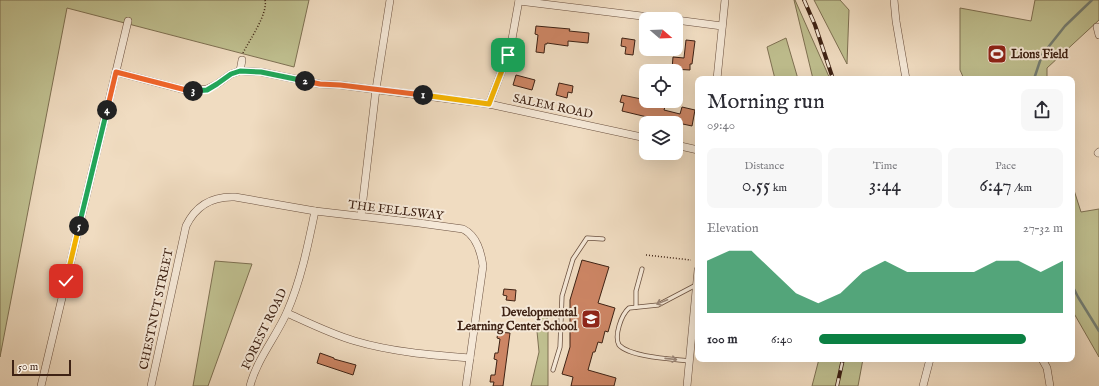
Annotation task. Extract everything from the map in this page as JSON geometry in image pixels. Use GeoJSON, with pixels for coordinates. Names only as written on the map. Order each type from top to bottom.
{"type":"FeatureCollection","features":[{"type":"Feature","properties":{"kind":"street"},"geometry":{"type":"LineString","coordinates":[[361,216],[376,89],[390,0]]}},
{"type":"Feature","properties":{"kind":"street"},"geometry":{"type":"LineString","coordinates":[[489,104],[508,55],[519,0],[639,16]]}},
{"type":"Feature","properties":{"kind":"street"},"geometry":{"type":"LineString","coordinates":[[717,76],[725,0]]}},
{"type":"Feature","properties":{"kind":"street"},"geometry":{"type":"LineString","coordinates":[[894,0],[905,76]]}},
{"type":"Feature","properties":{"kind":"street"},"geometry":{"type":"LineString","coordinates":[[41,386],[128,21]]}},
{"type":"Feature","properties":{"kind":"street"},"geometry":{"type":"LineString","coordinates":[[683,21],[722,26]]}},
{"type":"Feature","properties":{"kind":"street"},"geometry":{"type":"LineString","coordinates":[[1097,27],[1099,35]]}},
{"type":"Feature","properties":{"kind":"street"},"geometry":{"type":"LineString","coordinates":[[116,72],[190,91],[207,90],[231,74],[240,71],[242,60]]}},
{"type":"Feature","properties":{"kind":"street","name":"SALEM ROAD"},"geometry":{"type":"LineString","coordinates":[[240,71],[261,72],[320,84],[376,89],[489,104],[639,136]]}},
{"type":"Feature","properties":{"kind":"street"},"geometry":{"type":"LineString","coordinates":[[683,147],[695,149]]}},
{"type":"Feature","properties":{"kind":"street","name":"THE FELLSWAY"},"geometry":{"type":"LineString","coordinates":[[183,237],[190,218],[196,210],[207,201],[216,198],[235,197],[315,211],[463,229],[470,232],[479,247],[483,266],[466,386]]}},
{"type":"Feature","properties":{"kind":"street","name":"FOREST ROAD"},"geometry":{"type":"LineString","coordinates":[[250,386],[258,365],[286,313],[294,294],[302,270],[315,211]]}},
{"type":"Feature","properties":{"kind":"street","name":"CHESTNUT STREET"},"geometry":{"type":"LineString","coordinates":[[151,386],[183,237]]}},
{"type":"Feature","properties":{"kind":"street"},"geometry":{"type":"LineString","coordinates":[[687,386],[695,306]]}},
{"type":"Feature","properties":{"kind":"street"},"geometry":{"type":"LineString","coordinates":[[286,313],[327,332],[354,341],[398,351],[470,358]]}},
{"type":"Feature","properties":{"kind":"street"},"geometry":{"type":"LineString","coordinates":[[923,386],[929,362]]}},
{"type":"Feature","properties":{"kind":"street"},"geometry":{"type":"LineString","coordinates":[[1044,362],[1047,368],[1050,386]]}},
{"type":"Feature","properties":{"kind":"lane"},"geometry":{"type":"LineString","coordinates":[[554,370],[560,347],[562,296],[572,259],[586,238],[603,239]]}},
{"type":"Feature","properties":{"kind":"lane"},"geometry":{"type":"LineString","coordinates":[[636,307],[636,291],[642,269]]}},
{"type":"Feature","properties":{"kind":"lane"},"geometry":{"type":"LineString","coordinates":[[690,361],[658,358],[632,352],[620,347],[617,338],[622,317],[629,308],[658,305],[695,285]]}},
{"type":"Feature","properties":{"kind":"path"},"geometry":{"type":"LineString","coordinates":[[242,60],[244,52],[266,8],[265,0]]}},
{"type":"Feature","properties":{"kind":"path"},"geometry":{"type":"LineString","coordinates":[[646,255],[691,260]]}},
{"type":"Feature","properties":{"kind":"green space"},"geometry":{"type":"Polygon","coordinates":[[[0,0],[309,0],[294,67],[67,8],[0,357],[0,0]]]}},
{"type":"Feature","properties":{"kind":"green space"},"geometry":{"type":"Polygon","coordinates":[[[794,0],[829,76],[812,76],[794,0]]]}},
{"type":"Feature","properties":{"kind":"green space"},"geometry":{"type":"Polygon","coordinates":[[[814,0],[840,0],[849,10],[847,64],[814,0]]]}},
{"type":"Feature","properties":{"kind":"green space"},"geometry":{"type":"Polygon","coordinates":[[[1035,0],[1099,0],[1099,20],[1047,68],[1047,76],[963,76],[960,70],[960,8],[1031,21],[1035,0]]]}},
{"type":"Feature","properties":{"kind":"green space"},"geometry":{"type":"Polygon","coordinates":[[[786,38],[797,76],[774,76],[767,47],[786,38]]]}},
{"type":"Feature","properties":{"kind":"green space"},"geometry":{"type":"Polygon","coordinates":[[[1075,193],[1081,212],[1099,209],[1099,357],[1075,315],[1075,193]]]}},
{"type":"Feature","properties":{"kind":"green space"},"geometry":{"type":"Polygon","coordinates":[[[215,261],[252,264],[208,386],[193,386],[215,261]]]}},
{"type":"Feature","properties":{"kind":"green space"},"geometry":{"type":"Polygon","coordinates":[[[535,311],[548,319],[548,386],[531,386],[539,352],[535,311]]]}},
{"type":"Feature","properties":{"kind":"green space"},"geometry":{"type":"Polygon","coordinates":[[[818,362],[862,362],[858,386],[812,386],[818,362]]]}},
{"type":"Feature","properties":{"kind":"building"},"geometry":{"type":"Polygon","coordinates":[[[536,26],[570,29],[569,31],[589,33],[588,43],[568,41],[568,46],[547,43],[545,44],[544,53],[536,52],[538,35],[535,34],[536,26]]]}},
{"type":"Feature","properties":{"kind":"building"},"geometry":{"type":"Polygon","coordinates":[[[622,38],[635,40],[633,55],[625,54],[626,47],[621,46],[622,38]]]}},
{"type":"Feature","properties":{"kind":"building"},"geometry":{"type":"Polygon","coordinates":[[[686,40],[695,41],[690,70],[683,70],[683,64],[672,64],[673,57],[684,58],[686,40]]]}},
{"type":"Feature","properties":{"kind":"building"},"geometry":{"type":"Polygon","coordinates":[[[516,75],[535,80],[532,90],[513,85],[516,75]]]}},
{"type":"Feature","properties":{"kind":"building"},"geometry":{"type":"Polygon","coordinates":[[[559,83],[573,86],[572,93],[568,92],[567,98],[556,95],[559,83]]]}},
{"type":"Feature","properties":{"kind":"building"},"geometry":{"type":"Polygon","coordinates":[[[622,95],[639,99],[639,108],[665,108],[664,110],[680,114],[683,107],[695,110],[692,126],[683,124],[683,116],[643,116],[622,111],[624,103],[620,102],[622,95]]]}},
{"type":"Feature","properties":{"kind":"building","name":"Developmental Learning Center School"},"geometry":{"type":"Polygon","coordinates":[[[582,260],[609,267],[598,303],[615,308],[608,332],[605,331],[602,343],[598,342],[595,352],[593,352],[588,370],[616,378],[614,386],[571,386],[573,377],[562,374],[570,347],[570,300],[582,260]]]}},
{"type":"Feature","properties":{"kind":"building"},"geometry":{"type":"Polygon","coordinates":[[[504,289],[516,290],[515,301],[506,300],[507,296],[503,295],[504,289]]]}},
{"type":"Feature","properties":{"kind":"building"},"geometry":{"type":"Polygon","coordinates":[[[498,332],[510,333],[503,386],[493,386],[494,382],[490,382],[491,375],[495,375],[497,360],[494,359],[495,353],[498,353],[500,339],[497,338],[498,332]]]}},
{"type":"Feature","properties":{"kind":"building"},"geometry":{"type":"Polygon","coordinates":[[[320,353],[334,359],[356,365],[353,375],[317,363],[320,353]]]}},
{"type":"Feature","properties":{"kind":"waterway"},"geometry":{"type":"LineString","coordinates":[[1035,76],[1042,55],[1065,26],[1092,0]]}},
{"type":"Feature","properties":{"kind":"waterway"},"geometry":{"type":"LineString","coordinates":[[1075,291],[1099,331]]}},
{"type":"Feature","properties":{"kind":"railway"},"geometry":{"type":"LineString","coordinates":[[804,0],[815,25],[832,76]]}},
{"type":"Feature","properties":{"kind":"railway"},"geometry":{"type":"LineString","coordinates":[[837,386],[842,362]]}},
{"type":"Feature","properties":{"kind":"place","name":"Lions Field"},"geometry":{"type":"Point","coordinates":[997,54]}},
{"type":"Feature","properties":{"kind":"place","name":"Developmental Learning Center School"},"geometry":{"type":"Point","coordinates":[591,319]}},
{"type":"Feature","properties":{"kind":"route"},"geometry":{"type":"LineString","coordinates":[[66,281],[116,72],[190,91],[207,90],[231,74],[240,71],[261,72],[320,84],[340,85],[489,104],[508,55]]}}]}
